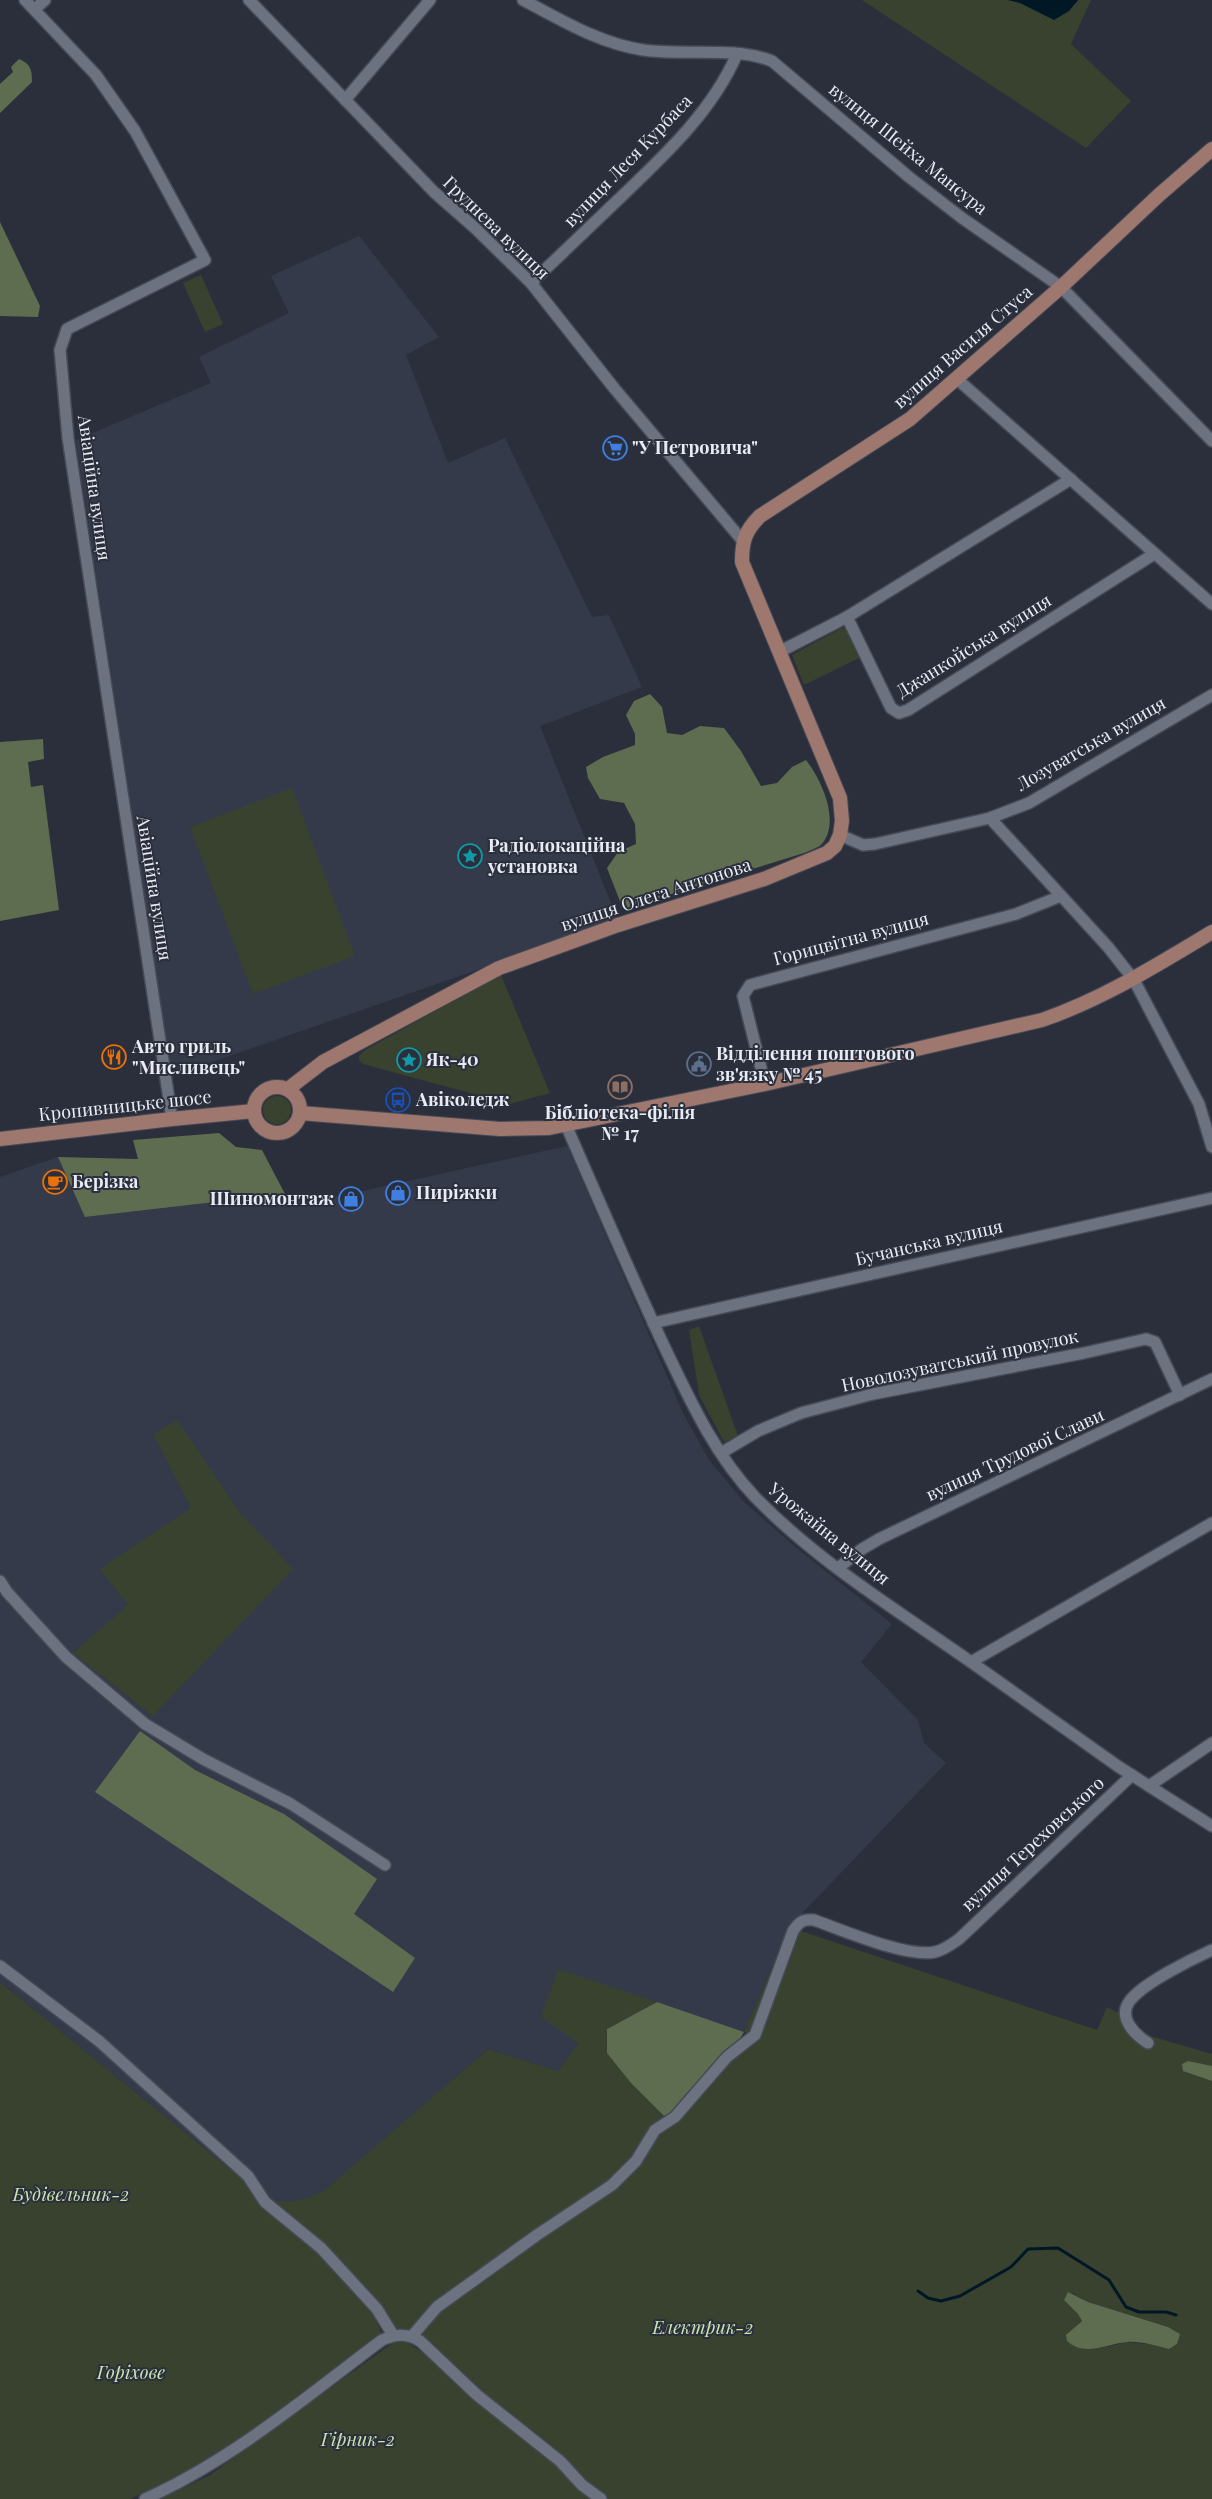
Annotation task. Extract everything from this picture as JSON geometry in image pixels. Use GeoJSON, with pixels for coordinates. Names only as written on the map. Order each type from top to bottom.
{"type":"FeatureCollection","features":[{"type":"Feature","properties":{"kind":"main road","name":"вулиця Василя Стуса"},"geometry":{"type":"LineString","coordinates":[[742,540],[749,528],[760,516],[882,438],[910,418],[957,379],[1212,149]]}},
{"type":"Feature","properties":{"kind":"main road"},"geometry":{"type":"LineString","coordinates":[[742,540],[742,562],[840,798],[842,821],[840,835]]}},
{"type":"Feature","properties":{"kind":"main road","name":"вулиця Олега Антонова"},"geometry":{"type":"LineString","coordinates":[[288,1089],[323,1062],[500,968],[618,924],[764,879],[808,863],[827,853],[835,846],[840,835]]}},
{"type":"Feature","properties":{"kind":"main road"},"geometry":{"type":"LineString","coordinates":[[300,1113],[500,1129],[550,1128],[566,1125],[765,1084],[1042,1020],[1066,1012],[1134,980],[1212,932]]}},
{"type":"Feature","properties":{"kind":"main road"},"geometry":{"type":"LineString","coordinates":[[277,1087],[288,1089],[297,1100],[300,1113],[296,1123],[287,1131],[276,1133],[265,1130],[257,1122],[254,1112],[256,1099],[265,1090],[277,1087]]}},
{"type":"Feature","properties":{"kind":"main road","name":"Кропивницьке шосе"},"geometry":{"type":"LineString","coordinates":[[0,1140],[172,1119],[254,1112]]}},
{"type":"Feature","properties":{"kind":"street","name":"Авіаційна вулиця"},"geometry":{"type":"LineString","coordinates":[[25,0],[96,75],[135,131],[205,260],[67,329],[60,350],[68,438],[172,1119]]}},
{"type":"Feature","properties":{"kind":"street"},"geometry":{"type":"LineString","coordinates":[[35,10],[45,0]]}},
{"type":"Feature","properties":{"kind":"street","name":"Груднева вулиця"},"geometry":{"type":"LineString","coordinates":[[248,0],[434,192],[531,283],[614,388],[742,540]]}},
{"type":"Feature","properties":{"kind":"street"},"geometry":{"type":"LineString","coordinates":[[345,100],[430,0]]}},
{"type":"Feature","properties":{"kind":"street","name":"вулиця Шейха Мансура"},"geometry":{"type":"LineString","coordinates":[[523,0],[587,34],[612,43],[644,50],[754,54],[772,62],[909,177],[962,218],[1061,287],[1212,441]]}},
{"type":"Feature","properties":{"kind":"street","name":"вулиця Леся Курбаса"},"geometry":{"type":"LineString","coordinates":[[531,283],[653,166],[693,122],[722,87],[737,54]]}},
{"type":"Feature","properties":{"kind":"street"},"geometry":{"type":"LineString","coordinates":[[957,379],[1212,604]]}},
{"type":"Feature","properties":{"kind":"street"},"geometry":{"type":"LineString","coordinates":[[779,652],[847,617],[1070,479]]}},
{"type":"Feature","properties":{"kind":"street","name":"Джанкойська вулиця"},"geometry":{"type":"LineString","coordinates":[[847,617],[891,708],[899,712],[908,710],[1154,554]]}},
{"type":"Feature","properties":{"kind":"street","name":"Лозуватська вулиця"},"geometry":{"type":"LineString","coordinates":[[840,835],[863,845],[875,844],[990,818],[1036,799],[1212,695]]}},
{"type":"Feature","properties":{"kind":"street"},"geometry":{"type":"LineString","coordinates":[[990,818],[1108,947],[1134,980],[1199,1104],[1212,1147]]}},
{"type":"Feature","properties":{"kind":"street","name":"Горицвітна вулиця"},"geometry":{"type":"LineString","coordinates":[[765,1084],[743,996],[750,985],[1016,914],[1061,896]]}},
{"type":"Feature","properties":{"kind":"street","name":"Урожайна вулиця"},"geometry":{"type":"LineString","coordinates":[[566,1125],[694,1408],[721,1454],[755,1496],[838,1568],[971,1662]]}},
{"type":"Feature","properties":{"kind":"street","name":"Бучанська вулиця"},"geometry":{"type":"LineString","coordinates":[[654,1323],[1212,1198]]}},
{"type":"Feature","properties":{"kind":"street","name":"Новолозуватський провулок"},"geometry":{"type":"LineString","coordinates":[[721,1454],[758,1431],[800,1413],[873,1394],[1146,1339],[1155,1342],[1180,1396]]}},
{"type":"Feature","properties":{"kind":"street","name":"вулиця Трудової Слави"},"geometry":{"type":"LineString","coordinates":[[838,1568],[862,1549],[879,1539],[1212,1379]]}},
{"type":"Feature","properties":{"kind":"street"},"geometry":{"type":"LineString","coordinates":[[971,1662],[1212,1522]]}},
{"type":"Feature","properties":{"kind":"street"},"geometry":{"type":"LineString","coordinates":[[0,1581],[6,1592],[66,1657],[145,1724],[203,1759],[290,1804],[385,1864]]}},
{"type":"Feature","properties":{"kind":"street","name":"вулиця Тереховського"},"geometry":{"type":"LineString","coordinates":[[971,1662],[1132,1776],[1212,1826]]}},
{"type":"Feature","properties":{"kind":"street"},"geometry":{"type":"LineString","coordinates":[[1149,1786],[1212,1744]]}},
{"type":"Feature","properties":{"kind":"street","name":"вулиця Тереховського"},"geometry":{"type":"LineString","coordinates":[[412,2336],[437,2307],[537,2235],[612,2185],[636,2162],[655,2130],[675,2117],[727,2057],[755,2035],[793,1931],[803,1920],[814,1920],[913,1952],[935,1952],[959,1939],[1132,1776]]}},
{"type":"Feature","properties":{"kind":"street"},"geometry":{"type":"LineString","coordinates":[[1148,2043],[1135,2033],[1128,2022],[1126,2007],[1130,2001],[1137,1994],[1173,1970],[1212,1950]]}},
{"type":"Feature","properties":{"kind":"street"},"geometry":{"type":"LineString","coordinates":[[0,1966],[99,2041],[248,2176],[265,2202],[320,2248],[377,2309],[393,2335]]}},
{"type":"Feature","properties":{"kind":"street"},"geometry":{"type":"LineString","coordinates":[[145,2499],[209,2467],[382,2340],[393,2335],[412,2336],[428,2347],[476,2395],[560,2461],[582,2485],[601,2499]]}},
{"type":"Feature","properties":{"kind":"shaded area"},"geometry":{"type":"Polygon","coordinates":[[[1008,0],[1078,0],[1069,11],[1054,20],[1020,3],[1008,0]]]}},
{"type":"Feature","properties":{"kind":"shaded area"},"geometry":{"type":"Polygon","coordinates":[[[359,236],[439,337],[406,355],[448,463],[505,438],[592,617],[609,615],[642,687],[540,726],[617,918],[497,963],[172,1076],[76,440],[211,383],[199,357],[289,313],[271,276],[359,236]]]}},
{"type":"Feature","properties":{"kind":"shaded area"},"geometry":{"type":"Polygon","coordinates":[[[567,1146],[683,1413],[709,1460],[743,1501],[793,1545],[892,1624],[861,1662],[918,1720],[924,1743],[946,1763],[789,1927],[744,2032],[559,1970],[578,2043],[558,2071],[488,2049],[324,2192],[300,2202],[284,2203],[266,2199],[0,1982],[0,1177],[58,1157],[86,1217],[285,1194],[322,1200],[567,1146]]]}},
{"type":"Feature","properties":{"kind":"green space"},"geometry":{"type":"Polygon","coordinates":[[[862,0],[1008,0],[1020,3],[1077,3],[1078,0],[1091,0],[1071,44],[1131,101],[1086,148],[862,0]]]}},
{"type":"Feature","properties":{"kind":"green space"},"geometry":{"type":"Polygon","coordinates":[[[19,59],[30,68],[32,82],[0,113],[0,84],[13,72],[11,67],[19,59]]]}},
{"type":"Feature","properties":{"kind":"green space"},"geometry":{"type":"Polygon","coordinates":[[[0,222],[40,306],[38,317],[0,316],[0,222]]]}},
{"type":"Feature","properties":{"kind":"green space"},"geometry":{"type":"Polygon","coordinates":[[[201,275],[223,324],[205,332],[183,283],[201,275]]]}},
{"type":"Feature","properties":{"kind":"green space"},"geometry":{"type":"Polygon","coordinates":[[[842,628],[847,629],[861,657],[804,685],[792,655],[842,628]]]}},
{"type":"Feature","properties":{"kind":"green space"},"geometry":{"type":"Polygon","coordinates":[[[650,694],[662,707],[667,733],[682,735],[700,726],[724,728],[741,751],[761,786],[777,783],[792,767],[806,760],[812,768],[827,800],[830,824],[822,844],[804,853],[623,909],[607,868],[618,852],[636,844],[635,824],[624,803],[600,799],[588,778],[586,767],[603,757],[635,745],[635,734],[626,715],[634,701],[650,694]]]}},
{"type":"Feature","properties":{"kind":"green space"},"geometry":{"type":"Polygon","coordinates":[[[43,739],[44,759],[28,762],[31,787],[43,785],[59,910],[0,921],[0,742],[43,739]]]}},
{"type":"Feature","properties":{"kind":"green space"},"geometry":{"type":"Polygon","coordinates":[[[292,788],[355,956],[253,994],[190,827],[292,788]]]}},
{"type":"Feature","properties":{"kind":"green space"},"geometry":{"type":"Polygon","coordinates":[[[501,975],[550,1093],[510,1104],[363,1064],[359,1060],[359,1056],[365,1050],[501,975]]]}},
{"type":"Feature","properties":{"kind":"green space"},"geometry":{"type":"Polygon","coordinates":[[[277,1096],[287,1100],[291,1110],[287,1120],[277,1124],[267,1120],[263,1110],[267,1100],[277,1096]]]}},
{"type":"Feature","properties":{"kind":"green space"},"geometry":{"type":"Polygon","coordinates":[[[219,1133],[236,1147],[262,1150],[285,1194],[85,1217],[58,1157],[138,1159],[133,1140],[219,1133]]]}},
{"type":"Feature","properties":{"kind":"green space"},"geometry":{"type":"Polygon","coordinates":[[[699,1326],[738,1436],[724,1442],[699,1395],[689,1330],[699,1326]]]}},
{"type":"Feature","properties":{"kind":"green space"},"geometry":{"type":"Polygon","coordinates":[[[177,1420],[241,1514],[293,1569],[153,1716],[73,1653],[128,1605],[100,1569],[191,1508],[153,1434],[177,1420]]]}},
{"type":"Feature","properties":{"kind":"green space"},"geometry":{"type":"Polygon","coordinates":[[[140,1731],[195,1770],[284,1814],[377,1879],[354,1914],[415,1958],[393,1992],[95,1792],[140,1731]]]}},
{"type":"Feature","properties":{"kind":"green space","name":"Електрик-2"},"geometry":{"type":"Polygon","coordinates":[[[789,1927],[1097,2030],[1107,2007],[1125,2016],[1150,2036],[1212,2054],[1212,2499],[608,2499],[563,2458],[481,2394],[420,2334],[439,2311],[579,2213],[659,2134],[683,2118],[734,2058],[758,2037],[744,2032],[789,1927]],[[1072,2293],[1064,2300],[1078,2314],[1082,2321],[1067,2335],[1107,2347],[1127,2342],[1147,2344],[1180,2334],[1168,2327],[1088,2302],[1072,2293]]]}},
{"type":"Feature","properties":{"kind":"green space"},"geometry":{"type":"Polygon","coordinates":[[[558,1969],[657,2002],[607,2029],[631,2083],[664,2116],[651,2126],[632,2159],[611,2181],[409,2331],[394,2330],[266,2199],[296,2201],[324,2191],[488,2049],[558,2071],[578,2043],[541,2017],[558,1969]]]}},
{"type":"Feature","properties":{"kind":"green space"},"geometry":{"type":"Polygon","coordinates":[[[0,1982],[253,2188],[318,2251],[372,2310],[382,2335],[239,2440],[203,2464],[130,2499],[0,2499],[0,1982]]]}},
{"type":"Feature","properties":{"kind":"green space"},"geometry":{"type":"Polygon","coordinates":[[[657,2002],[744,2032],[738,2042],[672,2113],[664,2116],[631,2083],[607,2053],[607,2029],[657,2002]]]}},
{"type":"Feature","properties":{"kind":"green space"},"geometry":{"type":"Polygon","coordinates":[[[1188,2061],[1212,2066],[1212,2081],[1183,2071],[1182,2064],[1188,2061]]]}},
{"type":"Feature","properties":{"kind":"green space"},"geometry":{"type":"Polygon","coordinates":[[[1068,2292],[1088,2302],[1168,2327],[1180,2334],[1177,2344],[1169,2349],[1132,2342],[1088,2349],[1074,2346],[1067,2341],[1066,2335],[1082,2321],[1078,2314],[1064,2300],[1068,2292]]]}},
{"type":"Feature","properties":{"kind":"green space","name":"Гірник-2"},"geometry":{"type":"Polygon","coordinates":[[[402,2339],[435,2361],[473,2400],[558,2464],[592,2499],[160,2499],[210,2475],[394,2342],[402,2339]]]}},
{"type":"Feature","properties":{"kind":"waterway"},"geometry":{"type":"LineString","coordinates":[[918,2291],[928,2298],[941,2301],[960,2296],[1011,2267],[1028,2249],[1058,2248],[1109,2280],[1126,2307],[1139,2312],[1166,2312],[1176,2315]]}},
{"type":"Feature","properties":{"kind":"place","name":"\"У Петровича\""},"geometry":{"type":"Point","coordinates":[615,448]}},
{"type":"Feature","properties":{"kind":"place","name":"Радіолокаційна установка"},"geometry":{"type":"Point","coordinates":[470,856]}},
{"type":"Feature","properties":{"kind":"place","name":"Авто гриль \"Мисливець\""},"geometry":{"type":"Point","coordinates":[114,1057]}},
{"type":"Feature","properties":{"kind":"place","name":"Як-40"},"geometry":{"type":"Point","coordinates":[409,1060]}},
{"type":"Feature","properties":{"kind":"place","name":"Відділення поштового зв'язку № 45"},"geometry":{"type":"Point","coordinates":[699,1064]}},
{"type":"Feature","properties":{"kind":"place","name":"Бібліотека-філія № 17"},"geometry":{"type":"Point","coordinates":[620,1087]}},
{"type":"Feature","properties":{"kind":"place","name":"Авіколедж"},"geometry":{"type":"Point","coordinates":[398,1100]}},
{"type":"Feature","properties":{"kind":"place","name":"Берізка"},"geometry":{"type":"Point","coordinates":[55,1182]}},
{"type":"Feature","properties":{"kind":"place","name":"Пиріжки"},"geometry":{"type":"Point","coordinates":[398,1193]}},
{"type":"Feature","properties":{"kind":"place","name":"Шиномонтаж"},"geometry":{"type":"Point","coordinates":[351,1199]}},
{"type":"Feature","properties":{"kind":"park label","name":"Будівельник-2"},"geometry":{"type":"Point","coordinates":[71,2195]}},
{"type":"Feature","properties":{"kind":"park label","name":"Горіхове"},"geometry":{"type":"Point","coordinates":[131,2373]}}]}
